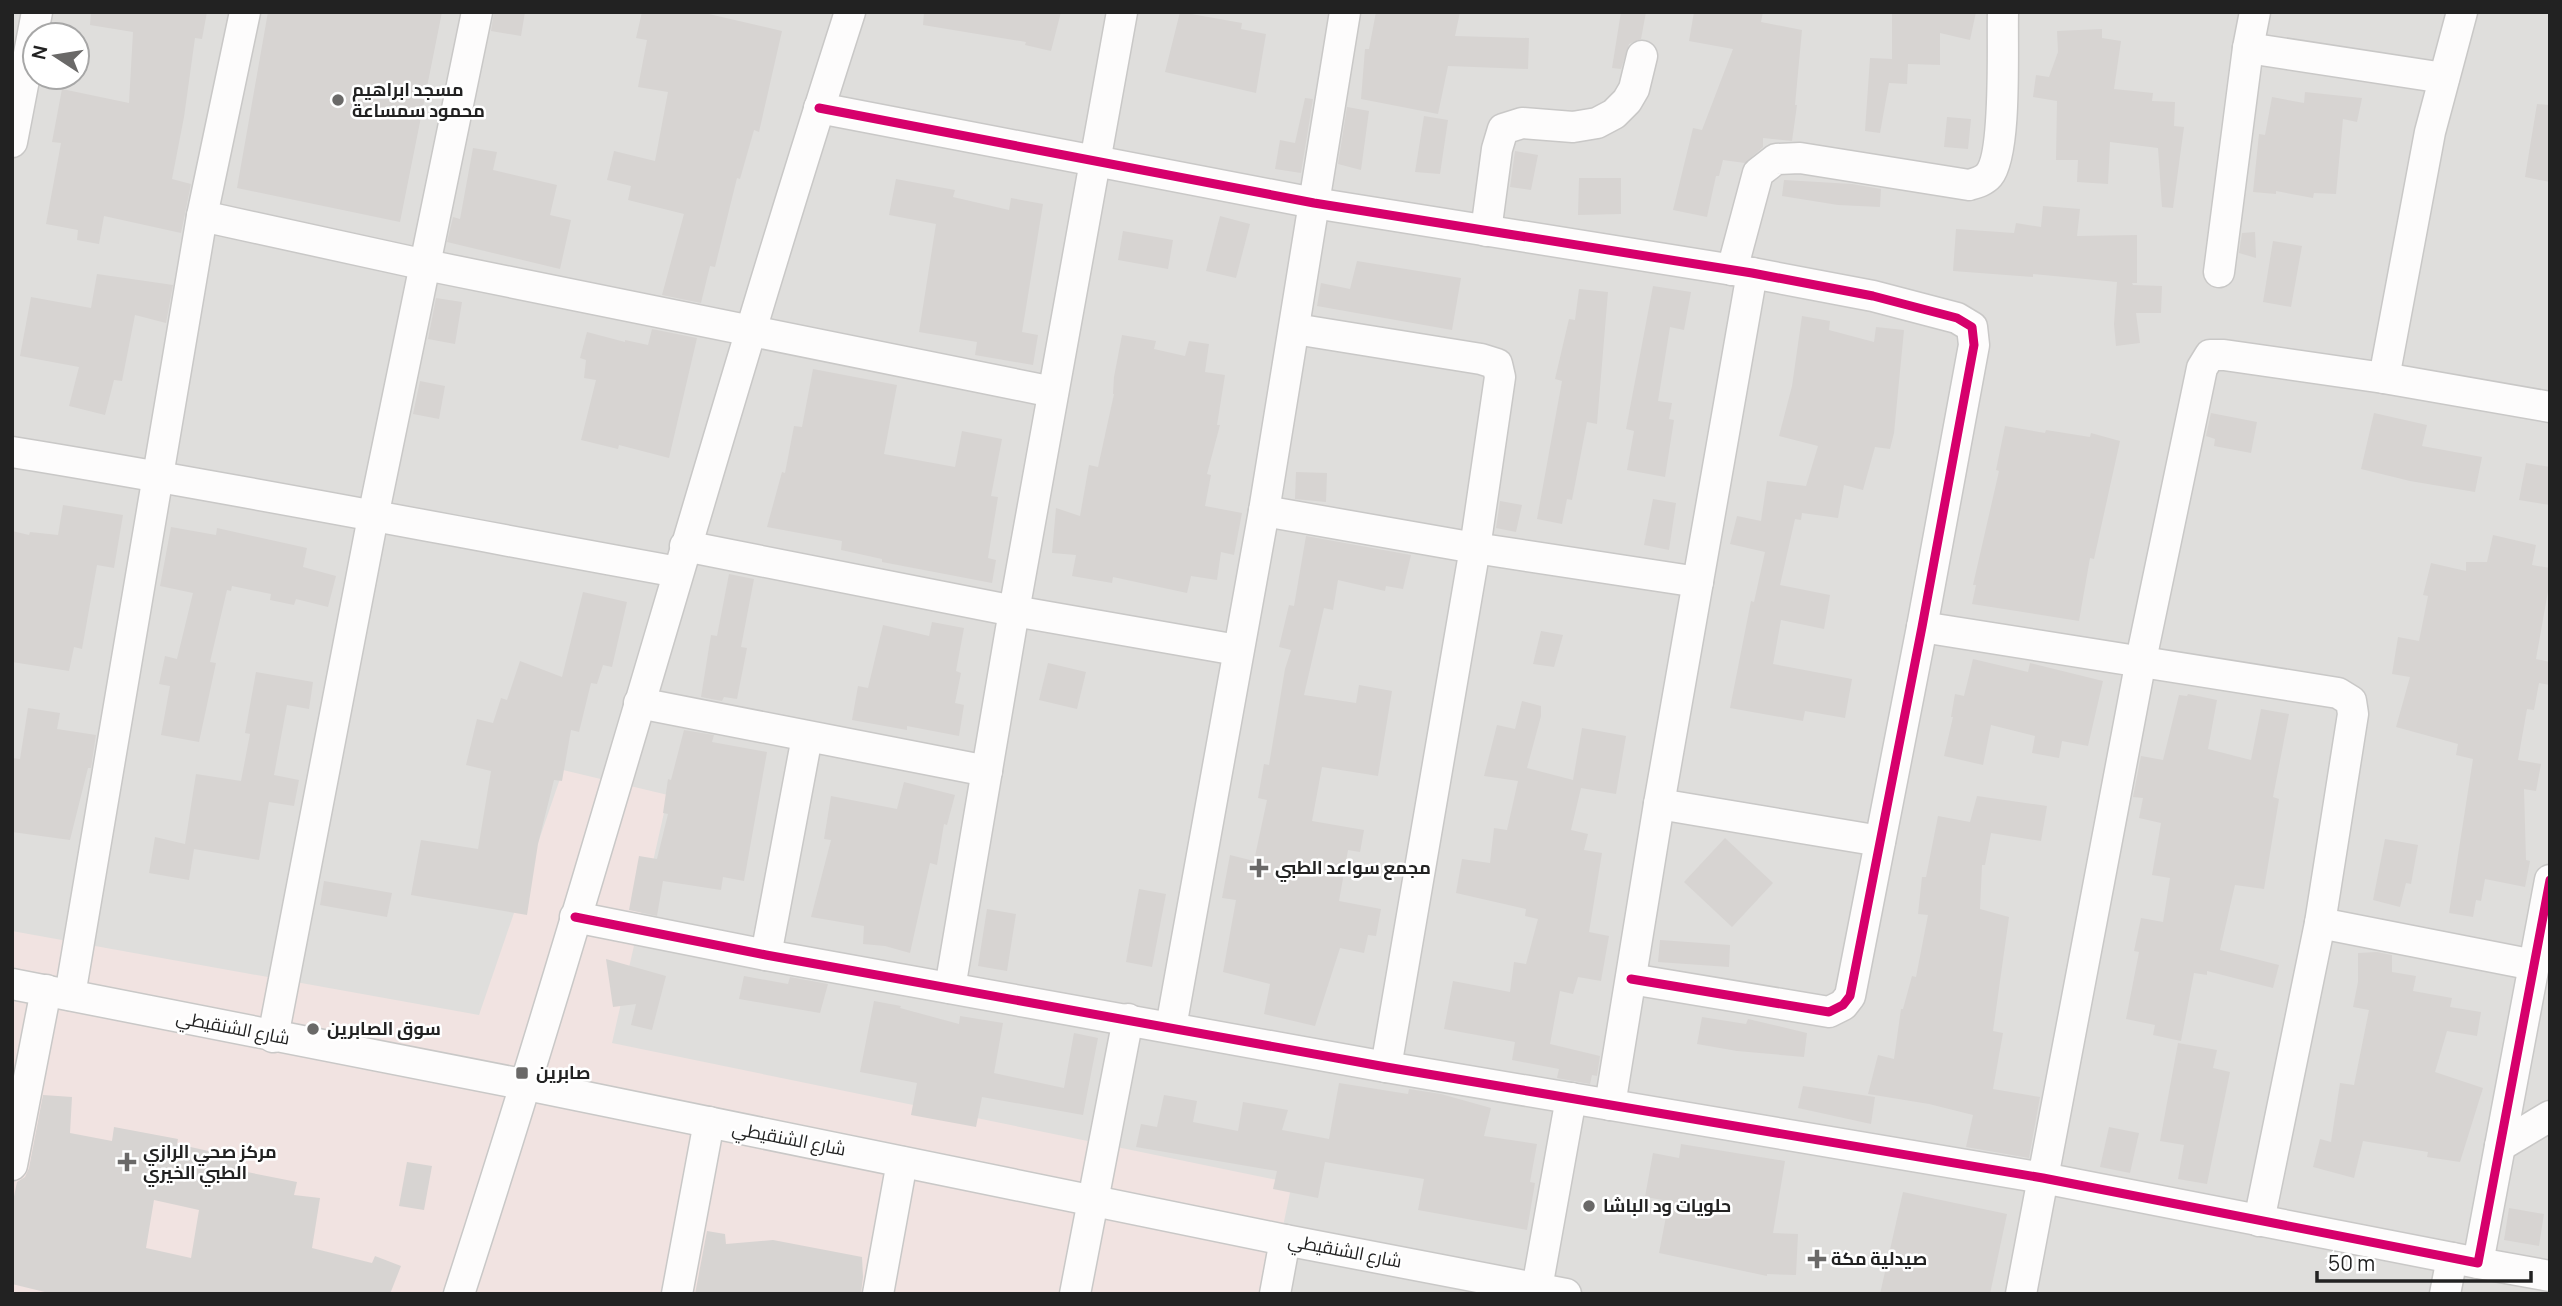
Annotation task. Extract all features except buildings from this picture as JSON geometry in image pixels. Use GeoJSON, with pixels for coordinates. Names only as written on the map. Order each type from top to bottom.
{"type":"FeatureCollection","features":[{"type":"Feature","properties":{"kind":"street"},"geometry":{"type":"LineString","coordinates":[[12,142],[37,12]]}},
{"type":"Feature","properties":{"kind":"street"},"geometry":{"type":"LineString","coordinates":[[12,1165],[58,993],[158,475],[202,216],[245,12]]}},
{"type":"Feature","properties":{"kind":"street"},"geometry":{"type":"LineString","coordinates":[[273,1037],[373,517],[477,12]]}},
{"type":"Feature","properties":{"kind":"street"},"geometry":{"type":"LineString","coordinates":[[950,988],[1014,611],[1122,12]]}},
{"type":"Feature","properties":{"kind":"street"},"geometry":{"type":"LineString","coordinates":[[1171,1027],[1264,511],[1345,12]]}},
{"type":"Feature","properties":{"kind":"street"},"geometry":{"type":"LineString","coordinates":[[1610,1105],[1698,582],[1758,173],[1776,159],[1800,158],[1969,185],[1982,181],[1990,174],[1997,155],[2003,12]]}},
{"type":"Feature","properties":{"kind":"street"},"geometry":{"type":"LineString","coordinates":[[2219,272],[2255,12]]}},
{"type":"Feature","properties":{"kind":"street"},"geometry":{"type":"LineString","coordinates":[[2384,378],[2430,132],[2462,12]]}},
{"type":"Feature","properties":{"kind":"street"},"geometry":{"type":"LineString","coordinates":[[459,1294],[527,1085],[749,331],[847,13]]}},
{"type":"Feature","properties":{"kind":"street"},"geometry":{"type":"LineString","coordinates":[[2248,48],[2444,78]]}},
{"type":"Feature","properties":{"kind":"street"},"geometry":{"type":"LineString","coordinates":[[1486,231],[1497,149],[1503,129],[1522,123],[1573,127],[1597,123],[1614,114],[1627,101],[1634,89],[1642,57]]}},
{"type":"Feature","properties":{"kind":"street"},"geometry":{"type":"LineString","coordinates":[[819,108],[1314,203],[1742,271],[1873,296],[1956,318],[1972,327],[1974,345],[1850,996],[1843,1005],[1829,1012],[1631,979]]}},
{"type":"Feature","properties":{"kind":"street"},"geometry":{"type":"LineString","coordinates":[[202,216],[426,265],[1054,392]]}},
{"type":"Feature","properties":{"kind":"street"},"geometry":{"type":"LineString","coordinates":[[1295,329],[1481,359],[1497,364],[1500,377],[1475,548],[1386,1067]]}},
{"type":"Feature","properties":{"kind":"street"},"geometry":{"type":"LineString","coordinates":[[2021,1294],[2141,660],[2202,368],[2210,355],[2384,378],[2550,408]]}},
{"type":"Feature","properties":{"kind":"street"},"geometry":{"type":"LineString","coordinates":[[12,452],[158,475],[373,517],[681,559],[1014,611],[1237,650]]}},
{"type":"Feature","properties":{"kind":"street"},"geometry":{"type":"LineString","coordinates":[[1264,511],[1475,548],[1698,582]]}},
{"type":"Feature","properties":{"kind":"street"},"geometry":{"type":"LineString","coordinates":[[1922,627],[2338,693],[2351,701],[2353,715],[2320,923],[2259,1221]]}},
{"type":"Feature","properties":{"kind":"street"},"geometry":{"type":"LineString","coordinates":[[639,703],[987,771]]}},
{"type":"Feature","properties":{"kind":"street"},"geometry":{"type":"LineString","coordinates":[[766,955],[807,737]]}},
{"type":"Feature","properties":{"kind":"street"},"geometry":{"type":"LineString","coordinates":[[1659,804],[1880,841]]}},
{"type":"Feature","properties":{"kind":"street"},"geometry":{"type":"LineString","coordinates":[[2445,1294],[2465,1261],[2500,1146],[2550,880]]}},
{"type":"Feature","properties":{"kind":"street"},"geometry":{"type":"LineString","coordinates":[[575,917],[766,955],[1386,1067],[2043,1178],[2550,1276]]}},
{"type":"Feature","properties":{"kind":"street"},"geometry":{"type":"LineString","coordinates":[[2320,923],[2534,965]]}},
{"type":"Feature","properties":{"kind":"street","name":"شارع الشنقيطي"},"geometry":{"type":"LineString","coordinates":[[12,984],[709,1122],[1285,1240],[1494,1287],[1537,1288],[1566,1294]]}},
{"type":"Feature","properties":{"kind":"street"},"geometry":{"type":"LineString","coordinates":[[1075,1294],[1128,1019]]}},
{"type":"Feature","properties":{"kind":"street"},"geometry":{"type":"LineString","coordinates":[[1537,1288],[1571,1098]]}},
{"type":"Feature","properties":{"kind":"street"},"geometry":{"type":"LineString","coordinates":[[2500,1146],[2550,1116]]}},
{"type":"Feature","properties":{"kind":"street"},"geometry":{"type":"LineString","coordinates":[[677,1294],[709,1122]]}},
{"type":"Feature","properties":{"kind":"street"},"geometry":{"type":"LineString","coordinates":[[878,1294],[902,1162]]}},
{"type":"Feature","properties":{"kind":"street"},"geometry":{"type":"LineString","coordinates":[[1275,1294],[1285,1240]]}},
{"type":"Feature","properties":{"kind":"shaded area"},"geometry":{"type":"Polygon","coordinates":[[[12,12],[2550,12],[2550,1294],[12,1294],[12,12]]]}},
{"type":"Feature","properties":{"kind":"shaded area","name":"سوق الصابرين"},"geometry":{"type":"Polygon","coordinates":[[[563,770],[668,795],[612,1043],[1292,1183],[1269,1294],[12,1294],[12,931],[479,1015],[563,770]]]}},
{"type":"Feature","properties":{"kind":"cycle path"},"geometry":{"type":"LineString","coordinates":[[819,108],[1314,203],[1752,273],[1873,296],[1957,318],[1972,327],[1974,345],[1850,996],[1843,1005],[1829,1012],[1631,979]]}},
{"type":"Feature","properties":{"kind":"cycle path"},"geometry":{"type":"LineString","coordinates":[[575,917],[766,955],[1386,1067],[2043,1178],[2478,1263],[2550,880]]}},
{"type":"Feature","properties":{"kind":"place","name":"مسجد ابراهيم محمود سمساعة"},"geometry":{"type":"Point","coordinates":[338,100]}},
{"type":"Feature","properties":{"kind":"place","name":"مجمع سواعد الطبي"},"geometry":{"type":"Point","coordinates":[1259,868]}},
{"type":"Feature","properties":{"kind":"place","name":"سوق الصابرين"},"geometry":{"type":"Point","coordinates":[313,1029]}},
{"type":"Feature","properties":{"kind":"place","name":"صابرين"},"geometry":{"type":"Point","coordinates":[522,1073]}},
{"type":"Feature","properties":{"kind":"place","name":"مركز صحي الرازي الطبي الخيري"},"geometry":{"type":"Point","coordinates":[127,1162]}},
{"type":"Feature","properties":{"kind":"place","name":"حلويات ود الباشا"},"geometry":{"type":"Point","coordinates":[1589,1206]}},
{"type":"Feature","properties":{"kind":"place","name":"صيدلية مكة"},"geometry":{"type":"Point","coordinates":[1817,1259]}}]}
